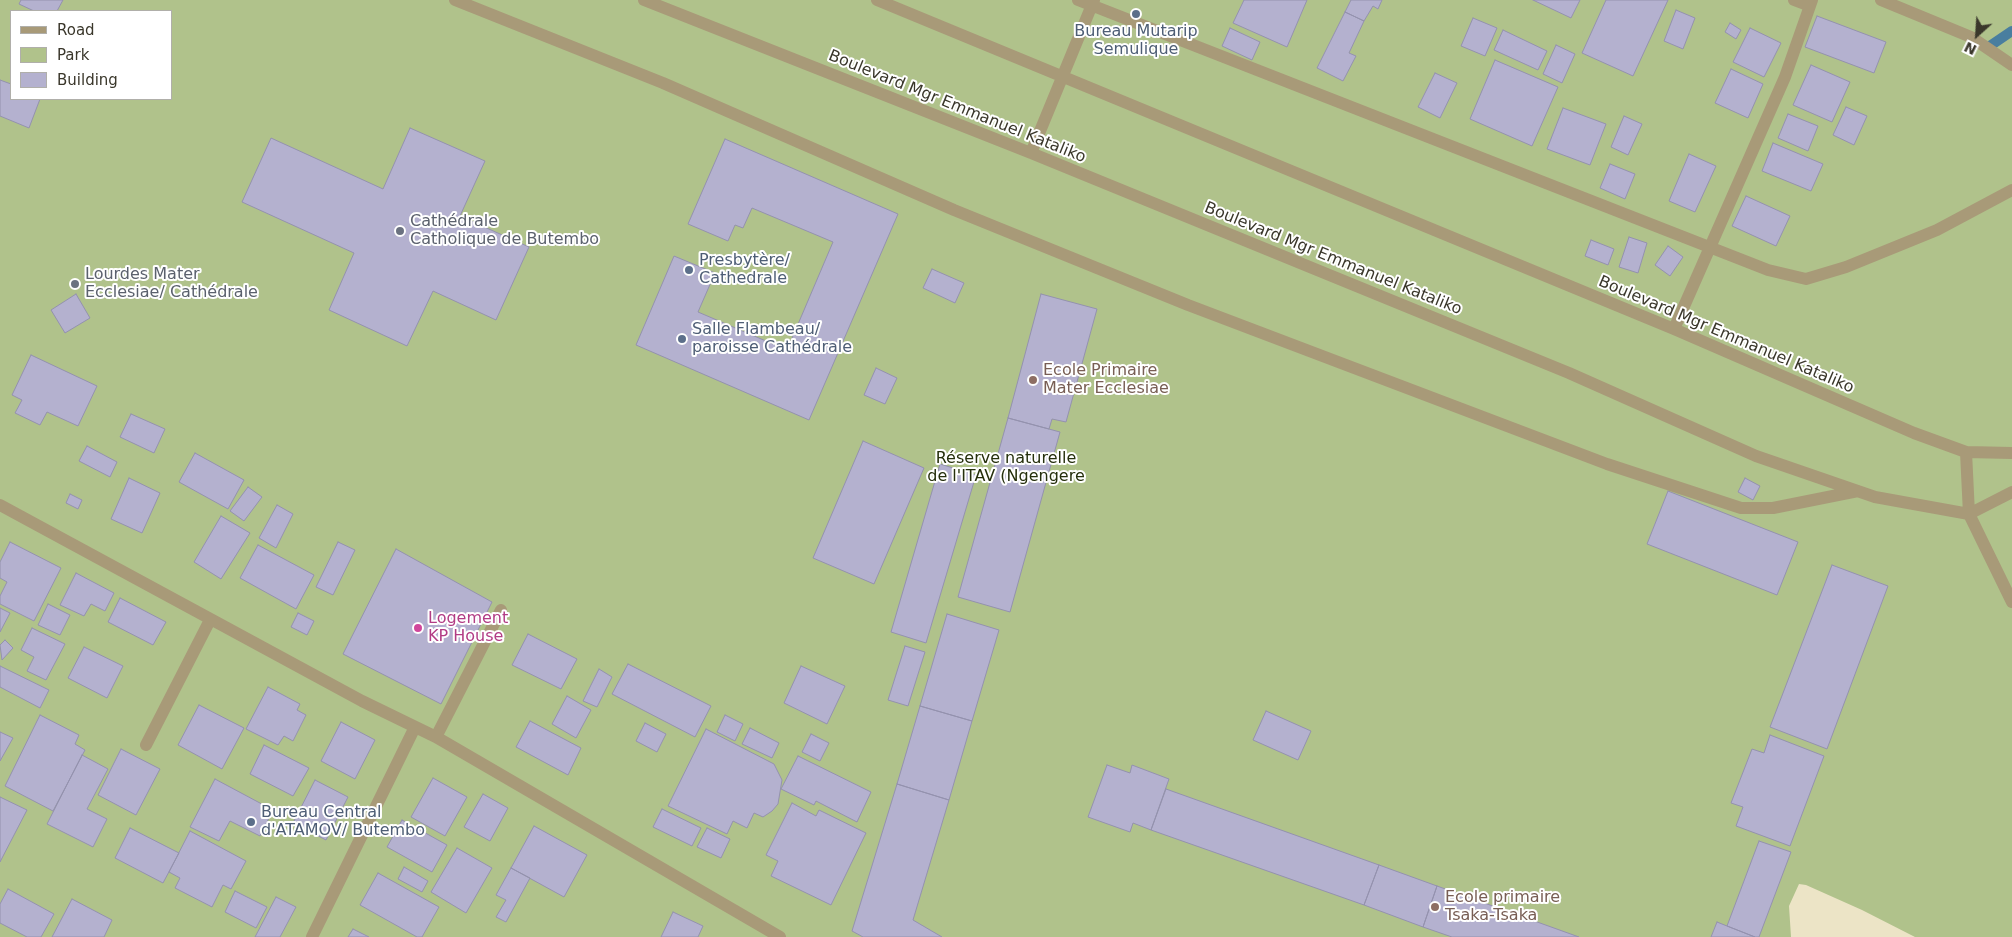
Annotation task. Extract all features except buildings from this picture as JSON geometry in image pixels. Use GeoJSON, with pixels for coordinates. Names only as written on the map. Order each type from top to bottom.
{"type":"FeatureCollection","features":[{"type":"Feature","properties":{"kind":"street"},"geometry":{"type":"LineString","coordinates":[[455,0],[663,83],[954,210],[1188,305],[1607,464],[1741,508],[1773,508],[1858,491]]}},
{"type":"Feature","properties":{"kind":"street","name":"Boulevard Mgr Emmanuel Kataliko"},"geometry":{"type":"LineString","coordinates":[[644,0],[1032,153],[1569,372],[1756,456],[1876,497],[1969,514]]}},
{"type":"Feature","properties":{"kind":"street","name":"Boulevard Mgr Emmanuel Kataliko"},"geometry":{"type":"LineString","coordinates":[[877,0],[1674,328],[1914,432],[1966,452],[2012,452]]}},
{"type":"Feature","properties":{"kind":"street"},"geometry":{"type":"LineString","coordinates":[[1078,0],[1093,3],[1768,270],[1806,279],[1846,267],[1937,230],[2012,190]]}},
{"type":"Feature","properties":{"kind":"street"},"geometry":{"type":"LineString","coordinates":[[1674,328],[1785,77],[1811,3],[1794,0]]}},
{"type":"Feature","properties":{"kind":"street"},"geometry":{"type":"LineString","coordinates":[[1881,0],[1971,37],[2012,65]]}},
{"type":"Feature","properties":{"kind":"street"},"geometry":{"type":"LineString","coordinates":[[1032,153],[1093,3]]}},
{"type":"Feature","properties":{"kind":"street"},"geometry":{"type":"LineString","coordinates":[[1966,452],[1969,514],[2012,602]]}},
{"type":"Feature","properties":{"kind":"street"},"geometry":{"type":"LineString","coordinates":[[1969,514],[2012,492]]}},
{"type":"Feature","properties":{"kind":"street"},"geometry":{"type":"LineString","coordinates":[[0,505],[362,701],[436,737],[780,937]]}},
{"type":"Feature","properties":{"kind":"street"},"geometry":{"type":"LineString","coordinates":[[436,737],[502,610]]}},
{"type":"Feature","properties":{"kind":"street"},"geometry":{"type":"LineString","coordinates":[[146,746],[210,620]]}},
{"type":"Feature","properties":{"kind":"street"},"geometry":{"type":"LineString","coordinates":[[312,937],[415,727]]}},
{"type":"Feature","properties":{"kind":"green space","name":"Réserve naturelle de l'ITAV (Ngengere"},"geometry":{"type":"Polygon","coordinates":[[[0,0],[2012,0],[2012,937],[1915,937],[1862,910],[1806,885],[1799,884],[1789,906],[1791,937],[0,937],[0,0]]]}},
{"type":"Feature","properties":{"kind":"waterway"},"geometry":{"type":"LineString","coordinates":[[1987,48],[2012,31]]}},
{"type":"Feature","properties":{"kind":"place","name":"Bureau Mutarip Semulique"},"geometry":{"type":"Point","coordinates":[1136,14]}},
{"type":"Feature","properties":{"kind":"place","name":"Cathédrale Catholique de Butembo"},"geometry":{"type":"Point","coordinates":[400,231]}},
{"type":"Feature","properties":{"kind":"place","name":"Presbytère/ Cathedrale"},"geometry":{"type":"Point","coordinates":[689,270]}},
{"type":"Feature","properties":{"kind":"place","name":"Lourdes Mater Ecclesiae/ Cathédrale"},"geometry":{"type":"Point","coordinates":[75,284]}},
{"type":"Feature","properties":{"kind":"place","name":"Salle Flambeau/ paroisse Cathédrale"},"geometry":{"type":"Point","coordinates":[682,339]}},
{"type":"Feature","properties":{"kind":"place","name":"Ecole Primaire Mater Ecclesiae"},"geometry":{"type":"Point","coordinates":[1033,380]}},
{"type":"Feature","properties":{"kind":"place","name":"Logement KP House"},"geometry":{"type":"Point","coordinates":[418,628]}},
{"type":"Feature","properties":{"kind":"place","name":"Bureau Central d'ATAMOV/ Butembo"},"geometry":{"type":"Point","coordinates":[251,822]}},
{"type":"Feature","properties":{"kind":"place","name":"Ecole primaire Tsaka-Tsaka"},"geometry":{"type":"Point","coordinates":[1435,907]}}]}
